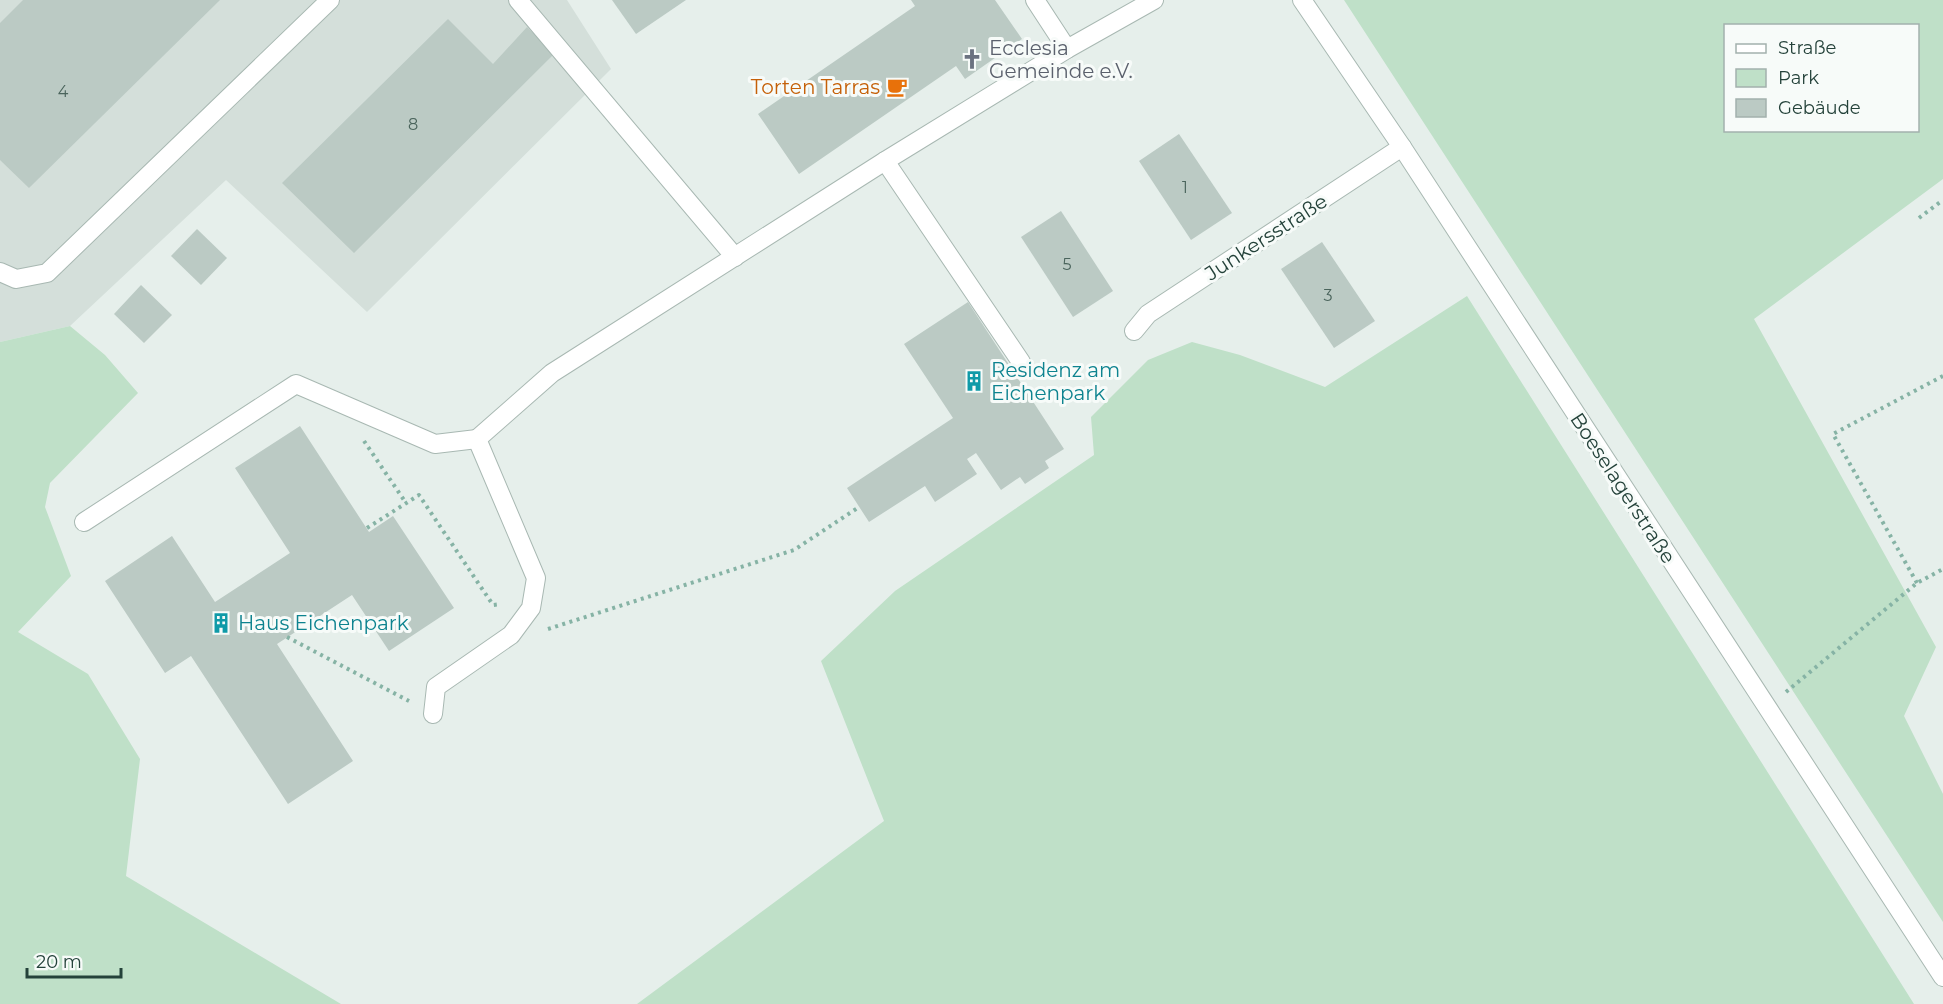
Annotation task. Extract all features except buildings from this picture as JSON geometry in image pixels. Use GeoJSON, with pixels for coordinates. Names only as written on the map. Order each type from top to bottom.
{"type":"FeatureCollection","features":[{"type":"Feature","properties":{"kind":"street"},"geometry":{"type":"LineString","coordinates":[[0,272],[16,279],[47,273],[330,0]]}},
{"type":"Feature","properties":{"kind":"street"},"geometry":{"type":"LineString","coordinates":[[518,0],[735,257]]}},
{"type":"Feature","properties":{"kind":"street"},"geometry":{"type":"LineString","coordinates":[[1035,0],[1067,49]]}},
{"type":"Feature","properties":{"kind":"street"},"geometry":{"type":"LineString","coordinates":[[84,522],[297,384],[435,444],[477,440],[552,373],[885,161],[1067,49],[1154,0]]}},
{"type":"Feature","properties":{"kind":"street","name":"Boeselagerstraße"},"geometry":{"type":"LineString","coordinates":[[1302,0],[1402,147],[1943,976]]}},
{"type":"Feature","properties":{"kind":"street","name":"Junkersstraße"},"geometry":{"type":"LineString","coordinates":[[1134,331],[1148,314],[1402,147]]}},
{"type":"Feature","properties":{"kind":"street"},"geometry":{"type":"LineString","coordinates":[[885,161],[1022,362]]}},
{"type":"Feature","properties":{"kind":"street"},"geometry":{"type":"LineString","coordinates":[[433,714],[436,687],[511,635],[531,608],[536,578],[477,440]]}},
{"type":"Feature","properties":{"kind":"path"},"geometry":{"type":"LineString","coordinates":[[1919,218],[1943,200]]}},
{"type":"Feature","properties":{"kind":"path"},"geometry":{"type":"LineString","coordinates":[[1917,584],[1833,434],[1943,375]]}},
{"type":"Feature","properties":{"kind":"path"},"geometry":{"type":"LineString","coordinates":[[362,437],[406,503]]}},
{"type":"Feature","properties":{"kind":"path"},"geometry":{"type":"LineString","coordinates":[[367,528],[419,495],[494,605],[506,604],[544,630],[794,550],[859,507]]}},
{"type":"Feature","properties":{"kind":"path"},"geometry":{"type":"LineString","coordinates":[[1767,708],[1917,584],[1943,569]]}},
{"type":"Feature","properties":{"kind":"path"},"geometry":{"type":"LineString","coordinates":[[287,637],[433,714]]}},
{"type":"Feature","properties":{"kind":"shaded area"},"geometry":{"type":"Polygon","coordinates":[[[0,0],[567,0],[611,69],[367,312],[226,180],[70,326],[0,342],[0,0]]]}},
{"type":"Feature","properties":{"kind":"green space"},"geometry":{"type":"Polygon","coordinates":[[[1344,0],[1943,0],[1943,179],[1754,319],[1936,647],[1904,716],[1943,794],[1943,922],[1344,0]]]}},
{"type":"Feature","properties":{"kind":"green space"},"geometry":{"type":"Polygon","coordinates":[[[1467,296],[1914,1004],[637,1004],[884,821],[821,661],[895,591],[1094,455],[1091,417],[1148,360],[1192,342],[1240,355],[1325,387],[1467,296]]]}},
{"type":"Feature","properties":{"kind":"green space"},"geometry":{"type":"Polygon","coordinates":[[[70,326],[105,355],[138,393],[50,483],[45,507],[71,576],[18,632],[88,674],[140,759],[126,876],[341,1004],[0,1004],[0,342],[70,326]]]}},
{"type":"Feature","properties":{"kind":"place","name":"Ecclesia Gemeinde e.V."},"geometry":{"type":"Point","coordinates":[972,59]}},
{"type":"Feature","properties":{"kind":"place","name":"Torten Tarras"},"geometry":{"type":"Point","coordinates":[897,87]}},
{"type":"Feature","properties":{"kind":"place","name":"Residenz am Eichenpark"},"geometry":{"type":"Point","coordinates":[974,381]}},
{"type":"Feature","properties":{"kind":"place","name":"Haus Eichenpark"},"geometry":{"type":"Point","coordinates":[221,623]}}]}
